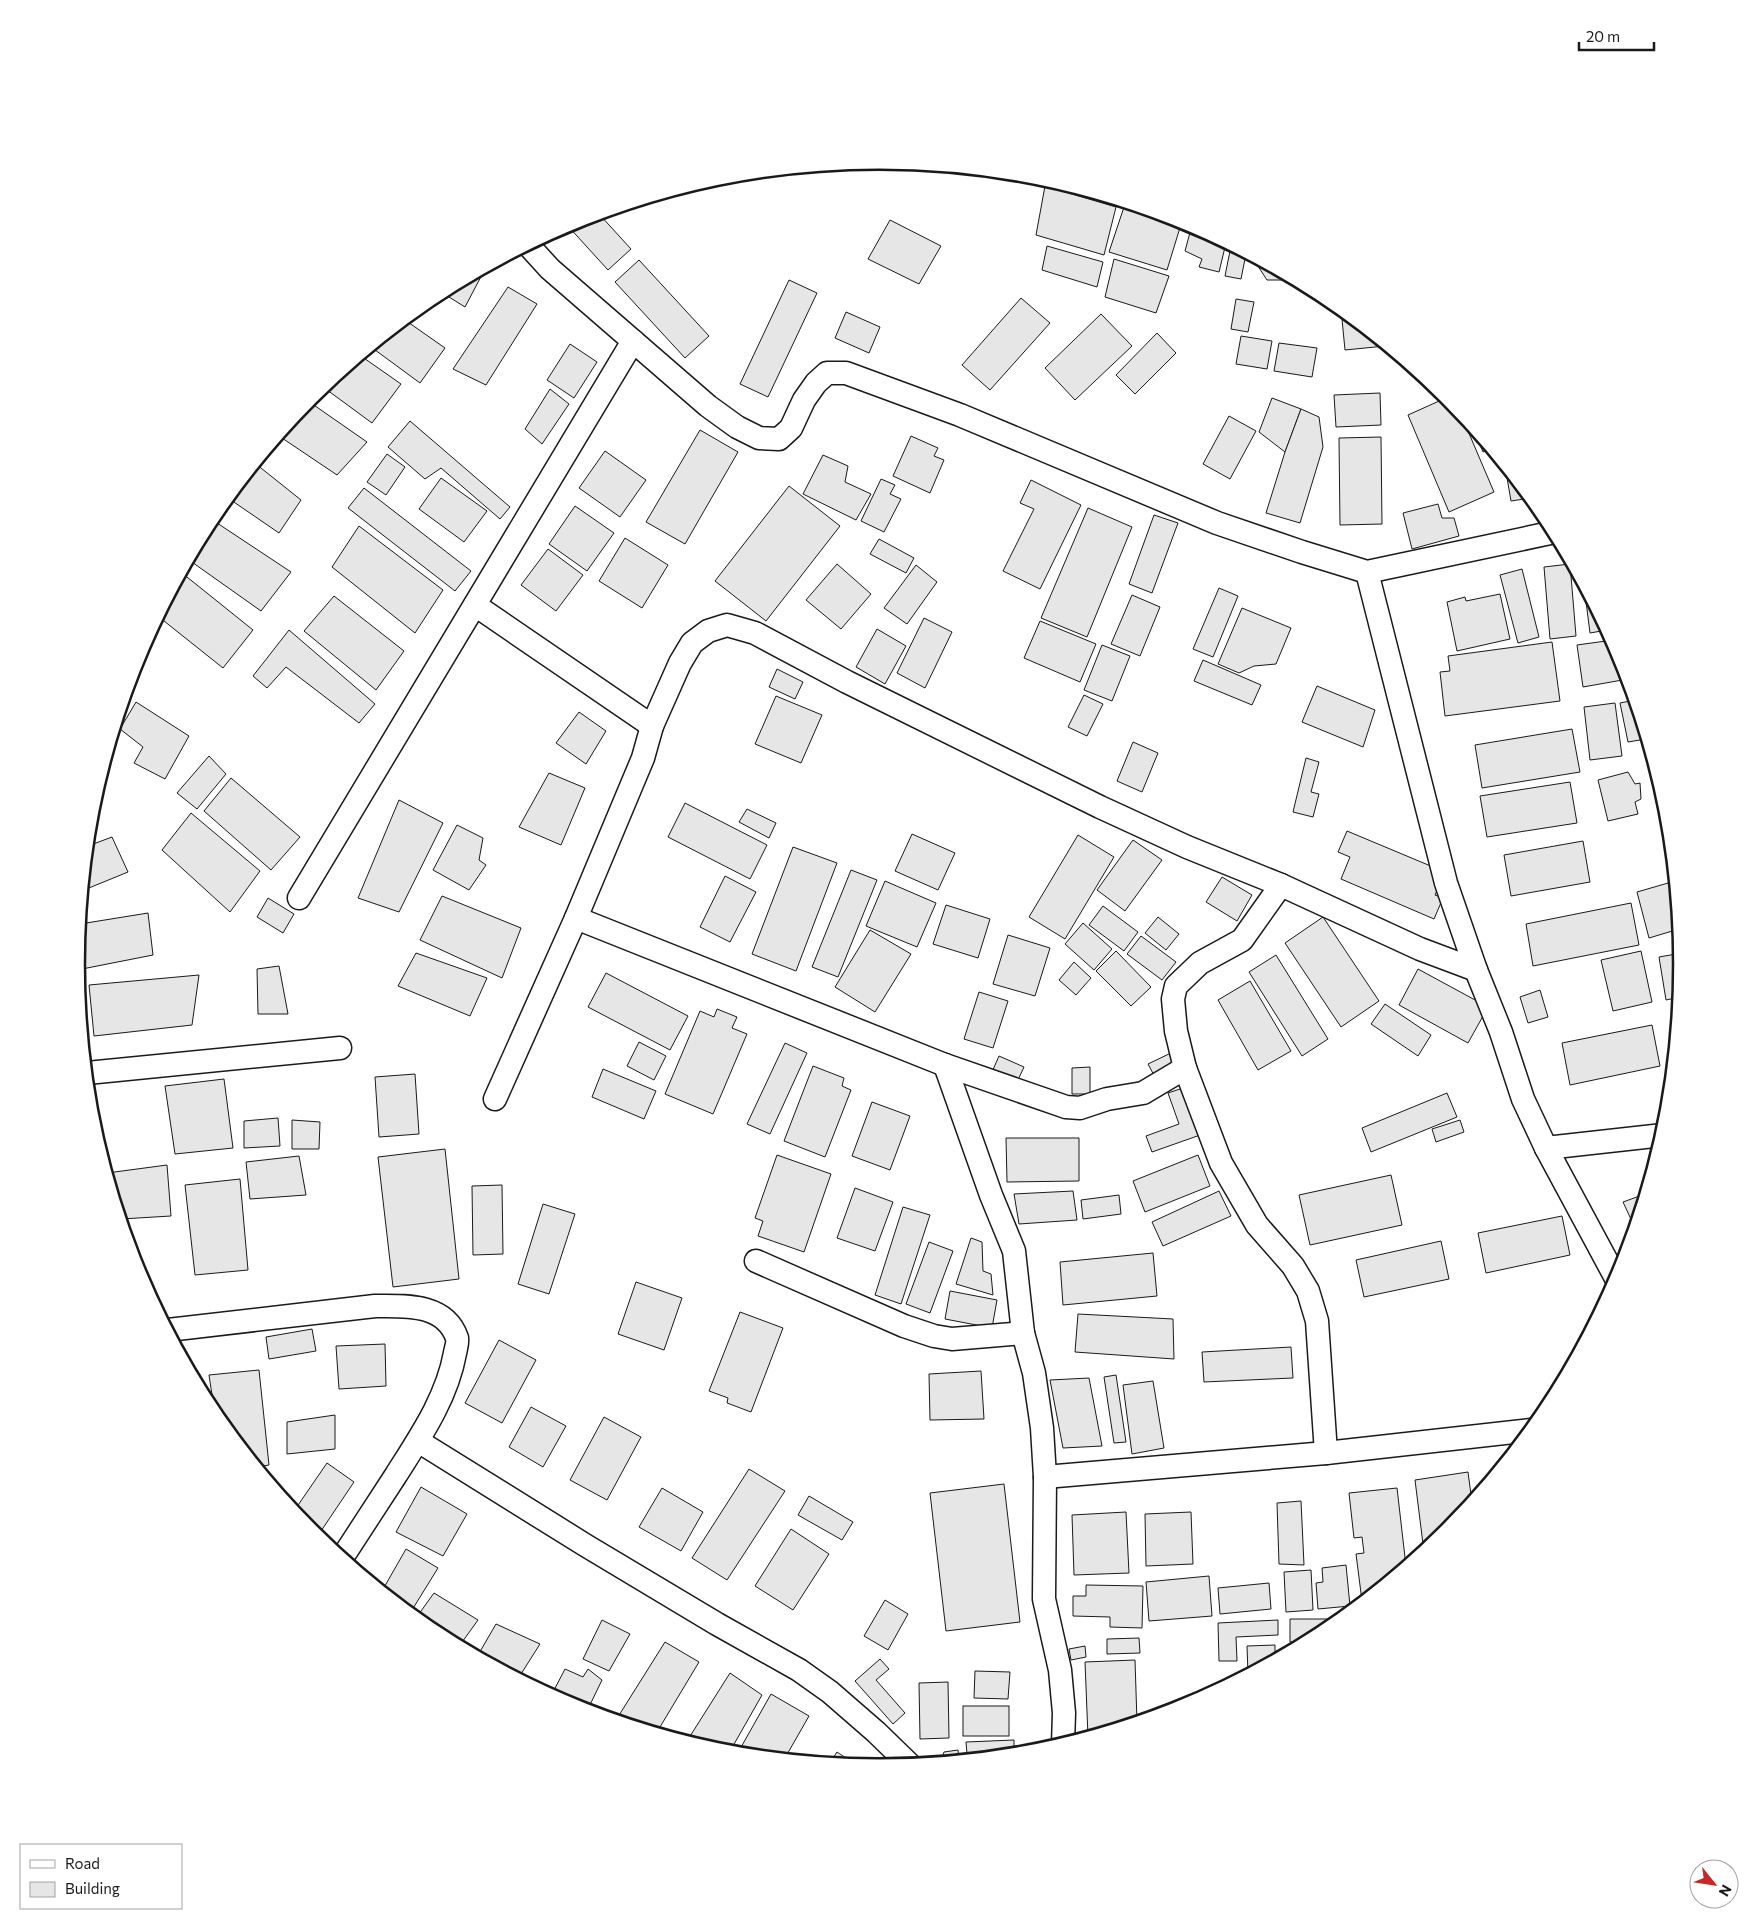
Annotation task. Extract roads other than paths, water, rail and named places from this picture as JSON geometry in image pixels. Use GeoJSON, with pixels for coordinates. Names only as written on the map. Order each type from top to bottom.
{"type":"FeatureCollection","features":[{"type":"Feature","properties":{"kind":"street"},"geometry":{"type":"LineString","coordinates":[[533,250],[550,269],[708,406],[737,427],[759,438],[779,439],[791,428],[804,400],[816,383],[827,373],[846,373],[960,415],[1217,523],[1367,572],[1547,534]]}},
{"type":"Feature","properties":{"kind":"street"},"geometry":{"type":"LineString","coordinates":[[299,898],[633,341]]}},
{"type":"Feature","properties":{"kind":"street"},"geometry":{"type":"LineString","coordinates":[[1367,572],[1446,883],[1476,970],[1501,1032],[1523,1099],[1546,1148],[1613,1272]]}},
{"type":"Feature","properties":{"kind":"street"},"geometry":{"type":"LineString","coordinates":[[474,605],[652,726]]}},
{"type":"Feature","properties":{"kind":"street"},"geometry":{"type":"LineString","coordinates":[[495,1099],[576,918],[643,758],[652,726],[680,663],[692,643],[708,631],[727,625],[755,633],[847,682],[1108,811],[1186,847],[1281,884],[1420,949],[1476,970]]}},
{"type":"Feature","properties":{"kind":"street"},"geometry":{"type":"LineString","coordinates":[[1281,884],[1242,940],[1200,963],[1176,986],[1173,999],[1175,1023],[1185,1068],[1221,1163],[1257,1225],[1293,1266],[1308,1291],[1317,1321],[1326,1453]]}},
{"type":"Feature","properties":{"kind":"street"},"geometry":{"type":"LineString","coordinates":[[576,918],[945,1065],[1066,1108],[1080,1108],[1107,1099],[1143,1093],[1185,1068]]}},
{"type":"Feature","properties":{"kind":"street"},"geometry":{"type":"LineString","coordinates":[[93,1072],[340,1048]]}},
{"type":"Feature","properties":{"kind":"street"},"geometry":{"type":"LineString","coordinates":[[945,1065],[991,1195],[1014,1251],[1023,1333],[1034,1373],[1042,1428],[1045,1478],[1044,1599],[1060,1670],[1064,1713],[1063,1737]]}},
{"type":"Feature","properties":{"kind":"street"},"geometry":{"type":"LineString","coordinates":[[1546,1148],[1655,1136]]}},
{"type":"Feature","properties":{"kind":"street"},"geometry":{"type":"LineString","coordinates":[[756,1261],[904,1326],[934,1336],[952,1339],[1023,1333]]}},
{"type":"Feature","properties":{"kind":"street"},"geometry":{"type":"LineString","coordinates":[[174,1329],[375,1306],[405,1306],[430,1310],[449,1324],[458,1340],[452,1370],[439,1403],[418,1441],[346,1552]]}},
{"type":"Feature","properties":{"kind":"street"},"geometry":{"type":"LineString","coordinates":[[1045,1478],[1326,1453],[1522,1431]]}},
{"type":"Feature","properties":{"kind":"street"},"geometry":{"type":"LineString","coordinates":[[418,1441],[593,1550],[798,1670],[830,1692],[903,1758]]}}]}
